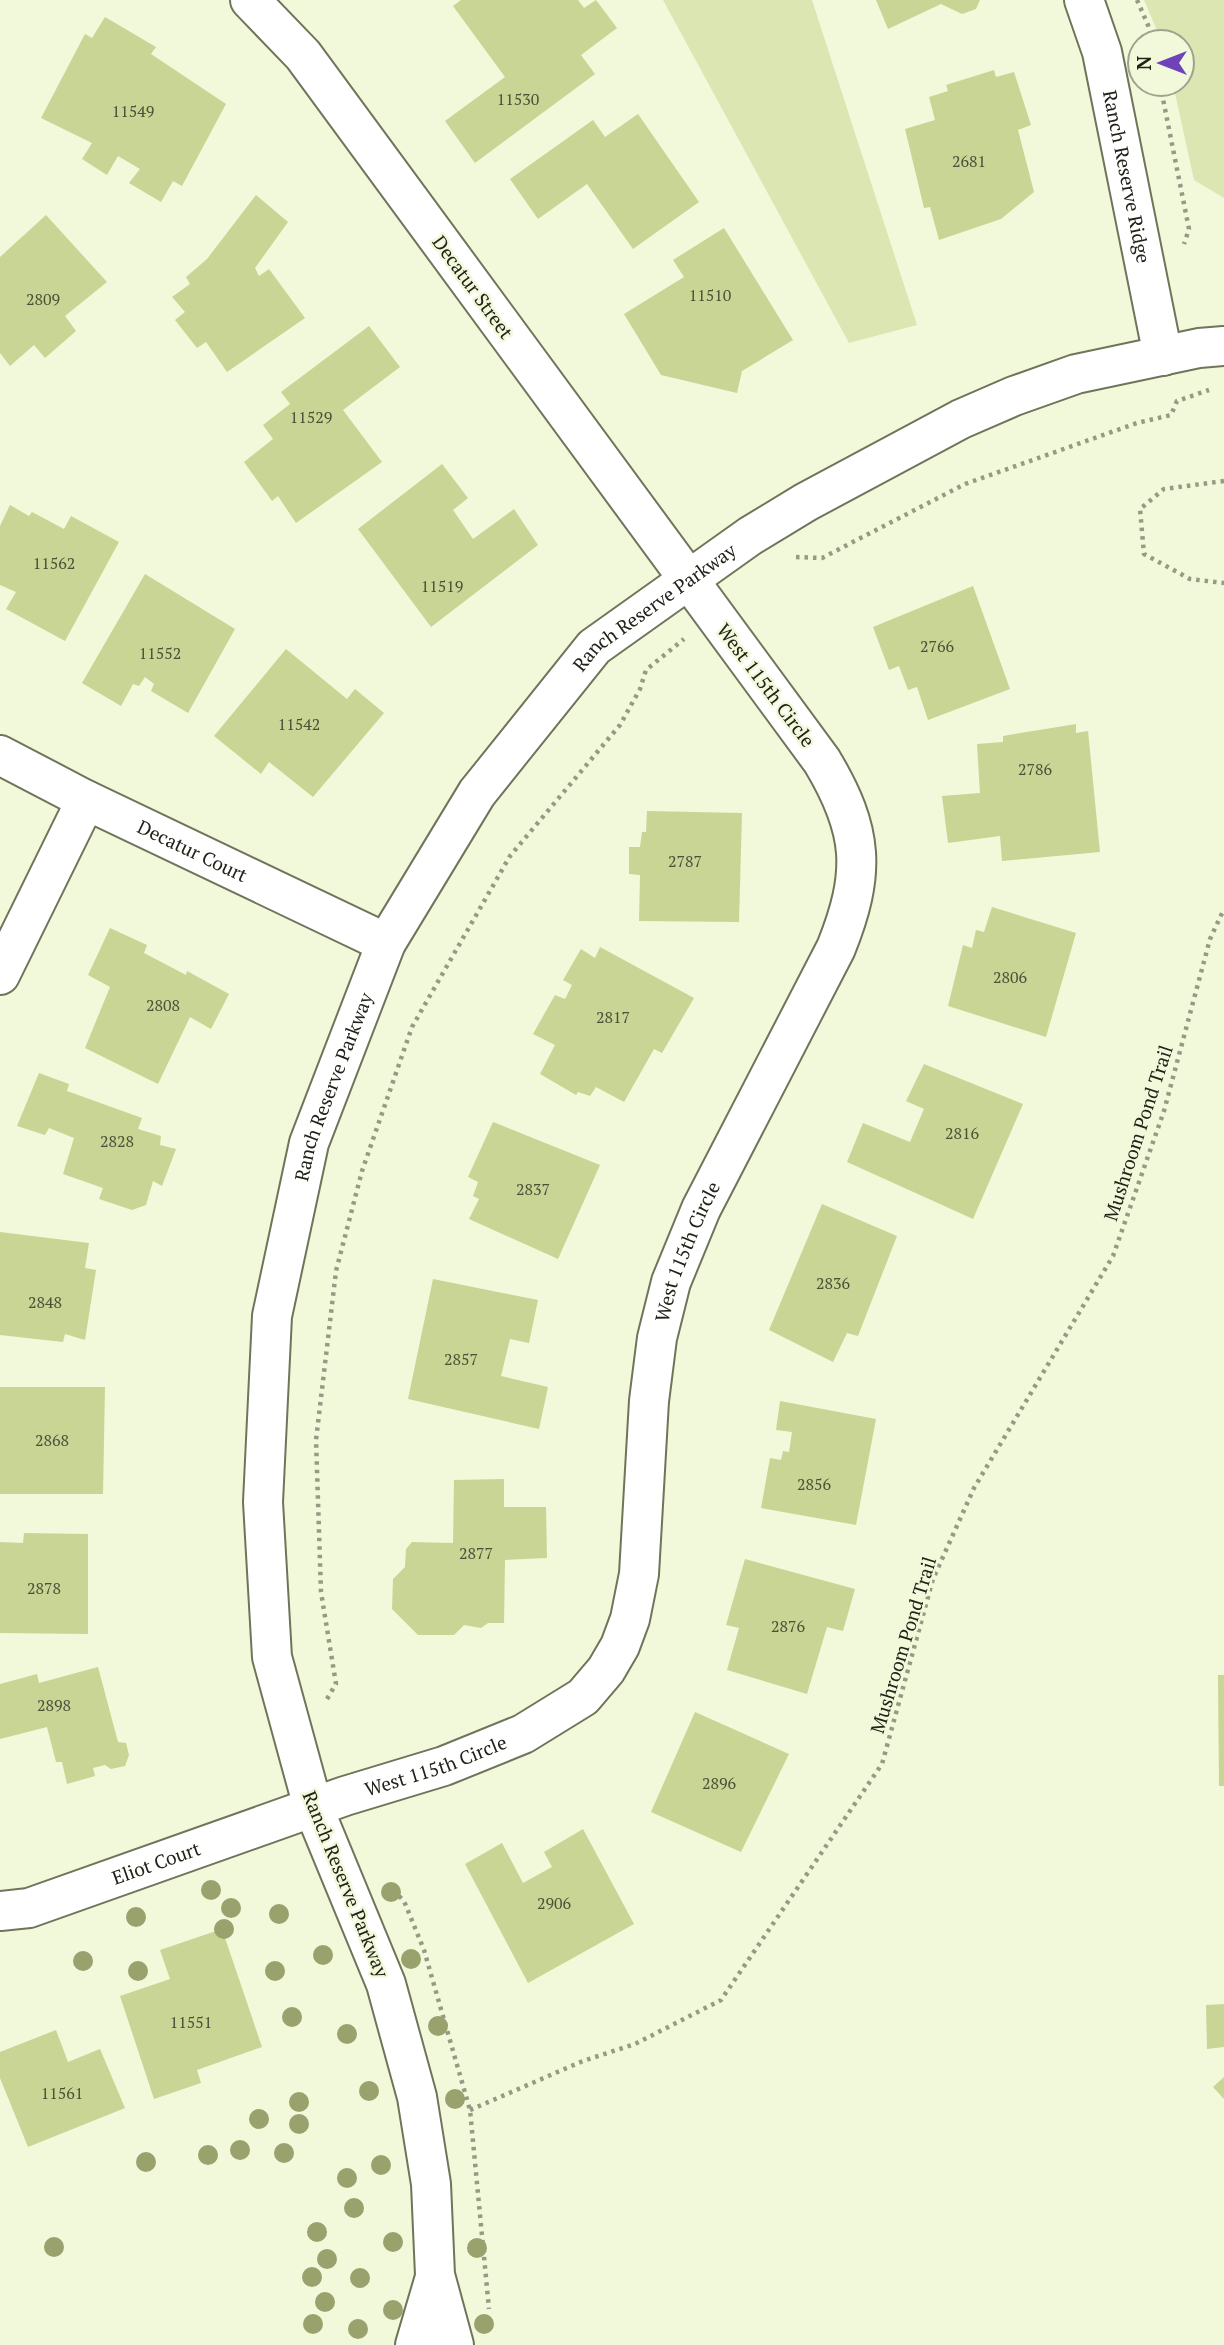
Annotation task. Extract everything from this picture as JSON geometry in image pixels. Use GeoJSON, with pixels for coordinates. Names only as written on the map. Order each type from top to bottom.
{"type":"FeatureCollection","features":[{"type":"Feature","properties":{"kind":"street","name":"Decatur Street"},"geometry":{"type":"LineString","coordinates":[[250,0],[303,55],[688,581]]}},
{"type":"Feature","properties":{"kind":"street","name":"Ranch Reserve Ridge"},"geometry":{"type":"LineString","coordinates":[[1084,0],[1195,350]]}},
{"type":"Feature","properties":{"kind":"street","name":"Ranch Reserve Parkway"},"geometry":{"type":"LineString","coordinates":[[454,2345],[435,2275],[431,2184],[418,2097],[386,1984],[313,1807],[272,1657],[263,1502],[272,1316],[309,1143],[386,943],[477,793],[594,647],[750,536],[806,502],[961,419],[1014,396],[1076,374],[1195,350]]}},
{"type":"Feature","properties":{"kind":"street","name":"West 115th Circle"},"geometry":{"type":"LineString","coordinates":[[313,1807],[444,1766],[523,1734],[583,1697],[606,1670],[620,1646],[630,1619],[639,1573],[649,1401],[655,1350],[671,1282],[701,1209],[836,948],[851,912],[856,884],[855,833],[842,793],[822,761],[688,581]]}},
{"type":"Feature","properties":{"kind":"street","name":"Decatur Court"},"geometry":{"type":"LineString","coordinates":[[0,755],[86,800],[386,943]]}},
{"type":"Feature","properties":{"kind":"street"},"geometry":{"type":"LineString","coordinates":[[0,975],[86,800]]}},
{"type":"Feature","properties":{"kind":"street","name":"Eliot Court"},"geometry":{"type":"LineString","coordinates":[[0,1911],[29,1908],[313,1807]]}},
{"type":"Feature","properties":{"kind":"street","name":"Ranch Reserve Parkway"},"geometry":{"type":"LineString","coordinates":[[415,2345],[435,2275]]}},
{"type":"Feature","properties":{"kind":"path"},"geometry":{"type":"LineString","coordinates":[[1137,0],[1149,28]]}},
{"type":"Feature","properties":{"kind":"path"},"geometry":{"type":"LineString","coordinates":[[1163,98],[1189,229],[1183,248]]}},
{"type":"Feature","properties":{"kind":"path"},"geometry":{"type":"LineString","coordinates":[[784,557],[822,558],[965,484],[1137,423],[1171,415],[1177,401],[1210,390],[1195,350]]}},
{"type":"Feature","properties":{"kind":"path"},"geometry":{"type":"LineString","coordinates":[[1224,481],[1164,489],[1140,509],[1144,554],[1190,579],[1224,583]]}},
{"type":"Feature","properties":{"kind":"path"},"geometry":{"type":"LineString","coordinates":[[323,1705],[336,1684],[321,1592],[316,1440],[336,1271],[362,1171],[412,1027],[510,856],[620,725],[640,689],[646,670],[714,614]]}},
{"type":"Feature","properties":{"kind":"path","name":"Mushroom Pond Trail"},"geometry":{"type":"LineString","coordinates":[[470,2110],[583,2061],[635,2044],[721,2000],[882,1764],[933,1579],[974,1488],[1113,1256],[1164,1111],[1210,939],[1224,909]]}},
{"type":"Feature","properties":{"kind":"path"},"geometry":{"type":"LineString","coordinates":[[384,1882],[404,1901],[424,1950],[470,2110],[491,2319]]}},
{"type":"Feature","properties":{"kind":"green space"},"geometry":{"type":"Polygon","coordinates":[[[663,0],[812,0],[917,325],[849,343],[663,0]]]}},
{"type":"Feature","properties":{"kind":"green space"},"geometry":{"type":"Polygon","coordinates":[[[1144,0],[1224,0],[1224,198],[1194,180],[1176,98],[1196,98],[1196,28],[1156,28],[1144,0]]]}},
{"type":"Feature","properties":{"kind":"building"},"geometry":{"type":"Polygon","coordinates":[[[461,0],[578,0],[584,8],[596,0],[617,28],[581,55],[595,74],[475,163],[445,121],[505,77],[453,6],[461,0]]]}},
{"type":"Feature","properties":{"kind":"building"},"geometry":{"type":"Polygon","coordinates":[[[876,0],[980,0],[976,9],[962,14],[941,4],[888,29],[876,0]]]}},
{"type":"Feature","properties":{"kind":"building"},"geometry":{"type":"Polygon","coordinates":[[[105,17],[156,47],[151,54],[226,104],[182,186],[173,181],[161,202],[129,183],[140,169],[118,156],[107,175],[82,159],[92,143],[41,118],[85,34],[92,38],[105,17]]]}},
{"type":"Feature","properties":{"kind":"building"},"geometry":{"type":"Polygon","coordinates":[[[994,70],[996,77],[1014,72],[1031,125],[1018,130],[1034,192],[1001,219],[939,240],[930,207],[924,208],[905,129],[935,120],[929,97],[948,91],[946,85],[994,70]]]}},
{"type":"Feature","properties":{"kind":"building"},"geometry":{"type":"Polygon","coordinates":[[[638,114],[699,202],[633,249],[587,184],[538,219],[510,179],[593,120],[605,137],[638,114]]]}},
{"type":"Feature","properties":{"kind":"building"},"geometry":{"type":"Polygon","coordinates":[[[256,195],[288,222],[255,268],[259,276],[269,269],[305,318],[227,372],[206,342],[197,348],[175,320],[185,312],[172,297],[190,284],[186,277],[207,259],[256,195]]]}},
{"type":"Feature","properties":{"kind":"building"},"geometry":{"type":"Polygon","coordinates":[[[46,215],[107,282],[65,316],[76,331],[45,358],[34,345],[10,366],[0,353],[0,257],[46,215]]]}},
{"type":"Feature","properties":{"kind":"building"},"geometry":{"type":"Polygon","coordinates":[[[724,228],[793,340],[742,371],[737,393],[661,375],[624,314],[684,277],[673,260],[724,228]]]}},
{"type":"Feature","properties":{"kind":"building"},"geometry":{"type":"Polygon","coordinates":[[[369,326],[400,367],[343,410],[382,462],[296,523],[278,496],[272,501],[244,462],[273,439],[263,425],[290,404],[281,392],[369,326]]]}},
{"type":"Feature","properties":{"kind":"building"},"geometry":{"type":"Polygon","coordinates":[[[442,464],[468,498],[453,510],[473,539],[514,509],[538,545],[431,627],[358,529],[442,464]]]}},
{"type":"Feature","properties":{"kind":"building"},"geometry":{"type":"Polygon","coordinates":[[[10,505],[29,516],[32,512],[64,529],[71,516],[119,542],[65,641],[6,609],[16,592],[0,585],[0,526],[10,505]]]}},
{"type":"Feature","properties":{"kind":"building"},"geometry":{"type":"Polygon","coordinates":[[[145,574],[235,629],[188,713],[151,691],[154,684],[145,677],[139,686],[133,684],[121,706],[82,683],[145,574]]]}},
{"type":"Feature","properties":{"kind":"building"},"geometry":{"type":"Polygon","coordinates":[[[973,586],[1010,689],[928,720],[917,687],[908,690],[899,666],[889,670],[873,627],[973,586]]]}},
{"type":"Feature","properties":{"kind":"building"},"geometry":{"type":"Polygon","coordinates":[[[286,649],[347,699],[355,689],[384,713],[313,797],[269,762],[261,774],[214,736],[286,649]]]}},
{"type":"Feature","properties":{"kind":"building"},"geometry":{"type":"Polygon","coordinates":[[[1076,724],[1076,733],[1088,731],[1100,852],[1002,861],[1000,836],[948,843],[942,796],[980,793],[977,744],[1003,742],[1003,736],[1076,724]]]}},
{"type":"Feature","properties":{"kind":"building"},"geometry":{"type":"Polygon","coordinates":[[[647,811],[742,813],[739,922],[639,921],[640,875],[629,874],[629,847],[640,847],[642,832],[646,832],[647,811]]]}},
{"type":"Feature","properties":{"kind":"building"},"geometry":{"type":"Polygon","coordinates":[[[992,907],[1076,933],[1046,1037],[948,1006],[963,945],[972,948],[976,930],[984,932],[992,907]]]}},
{"type":"Feature","properties":{"kind":"building"},"geometry":{"type":"Polygon","coordinates":[[[110,928],[147,945],[144,953],[186,975],[187,971],[229,994],[211,1029],[190,1017],[158,1084],[85,1048],[110,987],[88,975],[110,928]]]}},
{"type":"Feature","properties":{"kind":"building"},"geometry":{"type":"Polygon","coordinates":[[[600,947],[694,998],[662,1053],[654,1049],[624,1102],[596,1087],[590,1096],[578,1092],[576,1095],[540,1074],[555,1045],[533,1034],[555,995],[565,999],[572,985],[563,980],[581,949],[595,958],[600,947]]]}},
{"type":"Feature","properties":{"kind":"building"},"geometry":{"type":"Polygon","coordinates":[[[924,1064],[1023,1104],[973,1219],[847,1162],[863,1123],[910,1142],[924,1109],[906,1101],[924,1064]]]}},
{"type":"Feature","properties":{"kind":"building"},"geometry":{"type":"Polygon","coordinates":[[[39,1073],[69,1084],[67,1091],[142,1118],[138,1129],[161,1136],[160,1145],[176,1149],[162,1186],[153,1181],[146,1205],[132,1210],[99,1199],[103,1188],[63,1174],[74,1138],[49,1128],[45,1135],[17,1126],[39,1073]]]}},
{"type":"Feature","properties":{"kind":"building"},"geometry":{"type":"Polygon","coordinates":[[[493,1122],[600,1165],[558,1259],[469,1219],[479,1199],[473,1196],[478,1182],[468,1177],[493,1122]]]}},
{"type":"Feature","properties":{"kind":"building"},"geometry":{"type":"Polygon","coordinates":[[[822,1204],[897,1236],[858,1336],[847,1333],[833,1362],[769,1330],[822,1204]]]}},
{"type":"Feature","properties":{"kind":"building"},"geometry":{"type":"Polygon","coordinates":[[[0,1232],[89,1243],[85,1268],[96,1270],[85,1340],[65,1334],[63,1342],[0,1335],[0,1232]]]}},
{"type":"Feature","properties":{"kind":"building"},"geometry":{"type":"Polygon","coordinates":[[[433,1279],[538,1300],[529,1343],[510,1339],[501,1376],[548,1387],[539,1429],[408,1399],[433,1279]]]}},
{"type":"Feature","properties":{"kind":"building"},"geometry":{"type":"Polygon","coordinates":[[[0,1387],[105,1387],[103,1494],[0,1494],[0,1387]]]}},
{"type":"Feature","properties":{"kind":"building"},"geometry":{"type":"Polygon","coordinates":[[[780,1401],[876,1419],[856,1525],[761,1508],[770,1458],[781,1460],[783,1451],[789,1452],[792,1432],[776,1430],[780,1401]]]}},
{"type":"Feature","properties":{"kind":"building"},"geometry":{"type":"Polygon","coordinates":[[[504,1479],[504,1507],[546,1507],[547,1558],[505,1560],[504,1623],[488,1623],[481,1628],[464,1625],[454,1635],[418,1635],[392,1609],[393,1579],[405,1567],[406,1549],[412,1542],[453,1543],[454,1480],[504,1479]]]}},
{"type":"Feature","properties":{"kind":"building"},"geometry":{"type":"Polygon","coordinates":[[[24,1533],[88,1534],[88,1634],[0,1633],[0,1542],[23,1543],[24,1533]]]}},
{"type":"Feature","properties":{"kind":"building"},"geometry":{"type":"Polygon","coordinates":[[[745,1559],[855,1589],[843,1631],[827,1627],[807,1694],[727,1670],[739,1628],[726,1625],[745,1559]]]}},
{"type":"Feature","properties":{"kind":"building"},"geometry":{"type":"Polygon","coordinates":[[[98,1667],[118,1742],[126,1743],[129,1755],[125,1766],[111,1769],[105,1765],[93,1768],[95,1776],[67,1784],[62,1762],[56,1762],[47,1727],[0,1739],[0,1684],[37,1674],[39,1683],[98,1667]]]}},
{"type":"Feature","properties":{"kind":"building"},"geometry":{"type":"Polygon","coordinates":[[[1218,1675],[1224,1675],[1224,1786],[1219,1786],[1218,1675]]]}},
{"type":"Feature","properties":{"kind":"building"},"geometry":{"type":"Polygon","coordinates":[[[695,1712],[789,1754],[741,1852],[651,1812],[695,1712]]]}},
{"type":"Feature","properties":{"kind":"building"},"geometry":{"type":"Polygon","coordinates":[[[583,1829],[634,1924],[528,1983],[465,1864],[502,1843],[523,1883],[552,1867],[544,1852],[583,1829]]]}},
{"type":"Feature","properties":{"kind":"building"},"geometry":{"type":"Polygon","coordinates":[[[222,1929],[262,2047],[197,2070],[201,2083],[154,2099],[120,1996],[170,1979],[160,1950],[222,1929]]]}},
{"type":"Feature","properties":{"kind":"building"},"geometry":{"type":"Polygon","coordinates":[[[1224,2004],[1224,2047],[1207,2049],[1206,2005],[1224,2004]]]}},
{"type":"Feature","properties":{"kind":"building"},"geometry":{"type":"Polygon","coordinates":[[[56,2030],[68,2062],[100,2049],[125,2108],[28,2147],[0,2078],[0,2052],[56,2030]]]}},
{"type":"Feature","properties":{"kind":"building"},"geometry":{"type":"Polygon","coordinates":[[[1224,2077],[1224,2099],[1213,2087],[1224,2077]]]}}]}
